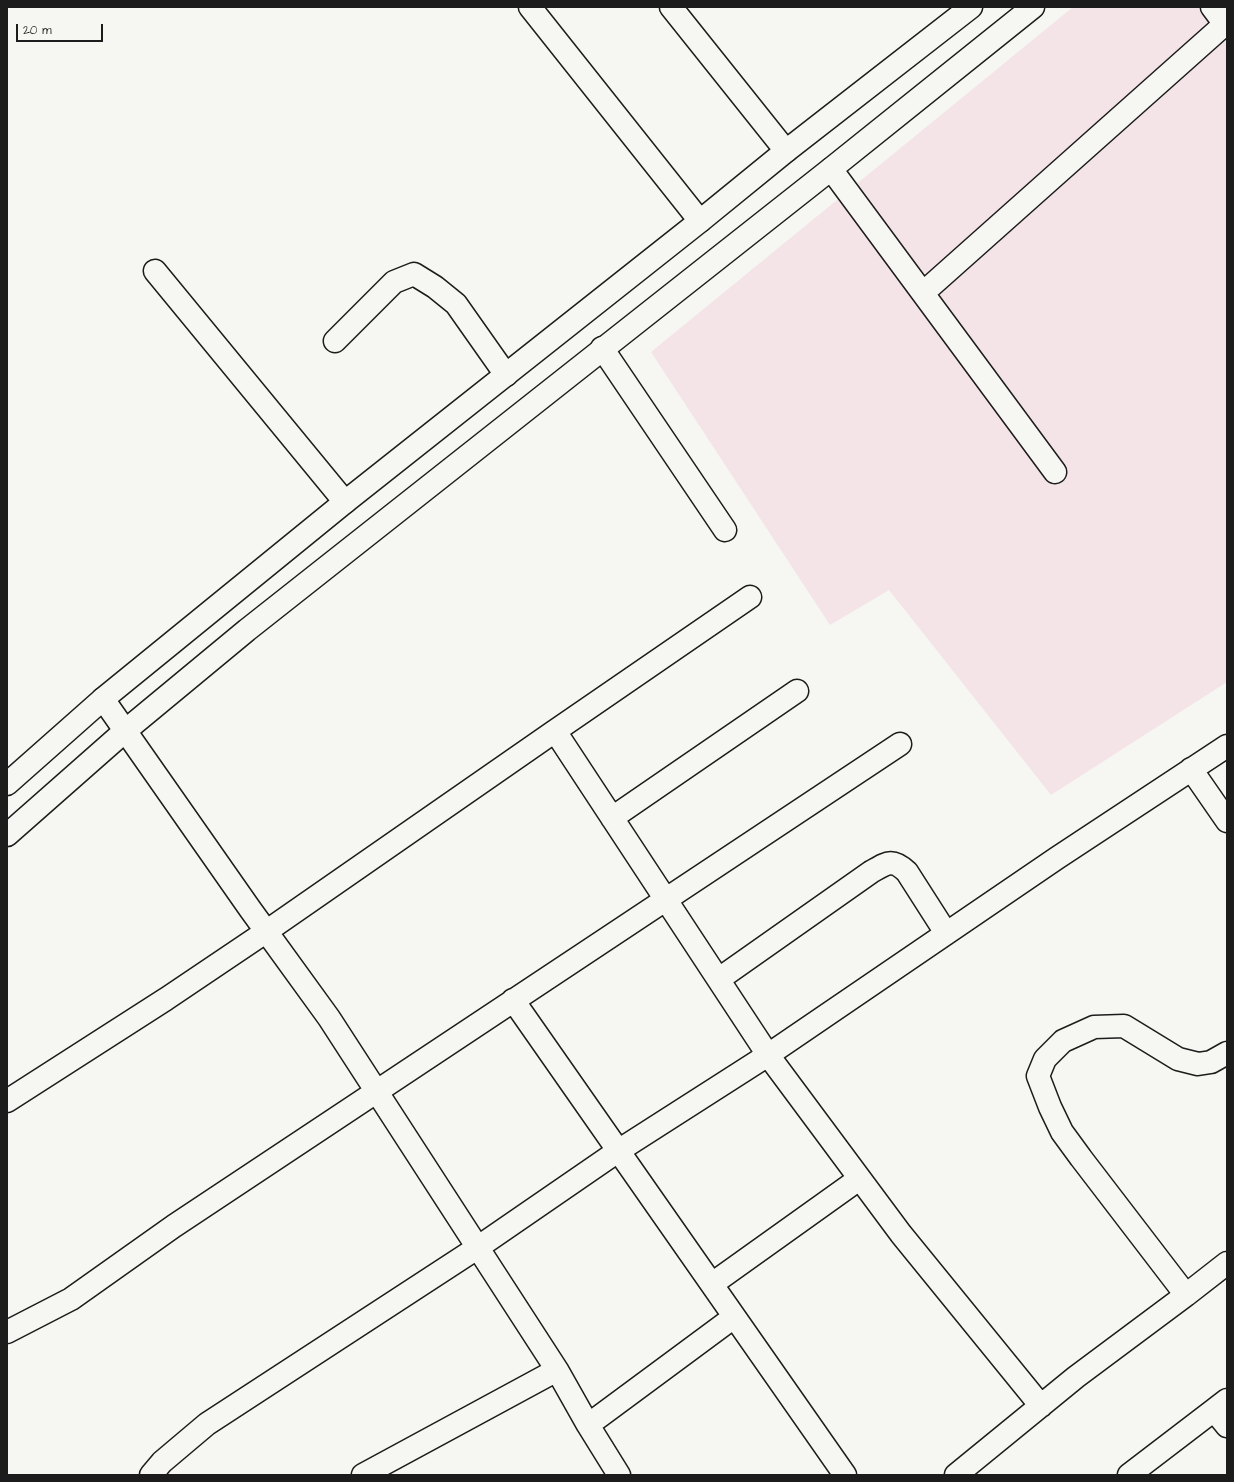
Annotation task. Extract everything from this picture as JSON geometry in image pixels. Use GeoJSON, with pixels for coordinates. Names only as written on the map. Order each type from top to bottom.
{"type":"FeatureCollection","features":[{"type":"Feature","properties":{"kind":"street"},"geometry":{"type":"LineString","coordinates":[[530,7],[700,221]]}},
{"type":"Feature","properties":{"kind":"street"},"geometry":{"type":"LineString","coordinates":[[671,7],[786,151]]}},
{"type":"Feature","properties":{"kind":"street"},"geometry":{"type":"LineString","coordinates":[[7,784],[103,699],[345,502],[700,221],[786,151],[971,7]]}},
{"type":"Feature","properties":{"kind":"street"},"geometry":{"type":"LineString","coordinates":[[7,835],[125,731],[247,630],[602,348],[831,169],[1033,7]]}},
{"type":"Feature","properties":{"kind":"street"},"geometry":{"type":"LineString","coordinates":[[923,293],[1221,19]]}},
{"type":"Feature","properties":{"kind":"street"},"geometry":{"type":"LineString","coordinates":[[831,169],[1055,472]]}},
{"type":"Feature","properties":{"kind":"street"},"geometry":{"type":"LineString","coordinates":[[154,271],[345,502]]}},
{"type":"Feature","properties":{"kind":"street"},"geometry":{"type":"LineString","coordinates":[[335,341],[394,282],[414,274],[435,286],[456,304],[506,375]]}},
{"type":"Feature","properties":{"kind":"street"},"geometry":{"type":"LineString","coordinates":[[602,348],[725,530]]}},
{"type":"Feature","properties":{"kind":"street"},"geometry":{"type":"LineString","coordinates":[[7,1101],[267,932],[750,597]]}},
{"type":"Feature","properties":{"kind":"street"},"geometry":{"type":"LineString","coordinates":[[612,818],[797,691]]}},
{"type":"Feature","properties":{"kind":"street"},"geometry":{"type":"LineString","coordinates":[[103,699],[250,909],[329,1018],[557,1370],[588,1425],[619,1475]]}},
{"type":"Feature","properties":{"kind":"street"},"geometry":{"type":"LineString","coordinates":[[555,731],[768,1054],[901,1234],[1041,1406]]}},
{"type":"Feature","properties":{"kind":"street"},"geometry":{"type":"LineString","coordinates":[[7,1332],[71,1299],[181,1221],[900,744]]}},
{"type":"Feature","properties":{"kind":"street"},"geometry":{"type":"LineString","coordinates":[[151,1475],[162,1462],[207,1424],[477,1248],[618,1151],[768,1054],[946,933],[1227,746]]}},
{"type":"Feature","properties":{"kind":"street"},"geometry":{"type":"LineString","coordinates":[[1191,769],[1227,821]]}},
{"type":"Feature","properties":{"kind":"street"},"geometry":{"type":"LineString","coordinates":[[719,979],[886,863],[899,865],[907,872],[946,933]]}},
{"type":"Feature","properties":{"kind":"street"},"geometry":{"type":"LineString","coordinates":[[513,1000],[712,1284],[837,1472]]}},
{"type":"Feature","properties":{"kind":"street"},"geometry":{"type":"LineString","coordinates":[[1186,1295],[1080,1158],[1062,1132],[1038,1076],[1045,1059],[1063,1041],[1094,1027],[1124,1026],[1178,1059],[1198,1064],[1211,1062],[1227,1053]]}},
{"type":"Feature","properties":{"kind":"street"},"geometry":{"type":"LineString","coordinates":[[712,1284],[860,1179]]}},
{"type":"Feature","properties":{"kind":"street"},"geometry":{"type":"LineString","coordinates":[[956,1475],[1076,1377],[1227,1263]]}},
{"type":"Feature","properties":{"kind":"street"},"geometry":{"type":"LineString","coordinates":[[588,1425],[734,1317]]}},
{"type":"Feature","properties":{"kind":"street"},"geometry":{"type":"LineString","coordinates":[[364,1475],[557,1370]]}},
{"type":"Feature","properties":{"kind":"street"},"geometry":{"type":"LineString","coordinates":[[1130,1475],[1223,1412]]}},
{"type":"Feature","properties":{"kind":"shaded area"},"geometry":{"type":"Polygon","coordinates":[[[1073,7],[1227,7],[1227,682],[1051,795],[889,590],[830,625],[651,352],[1073,7]]]}}]}
